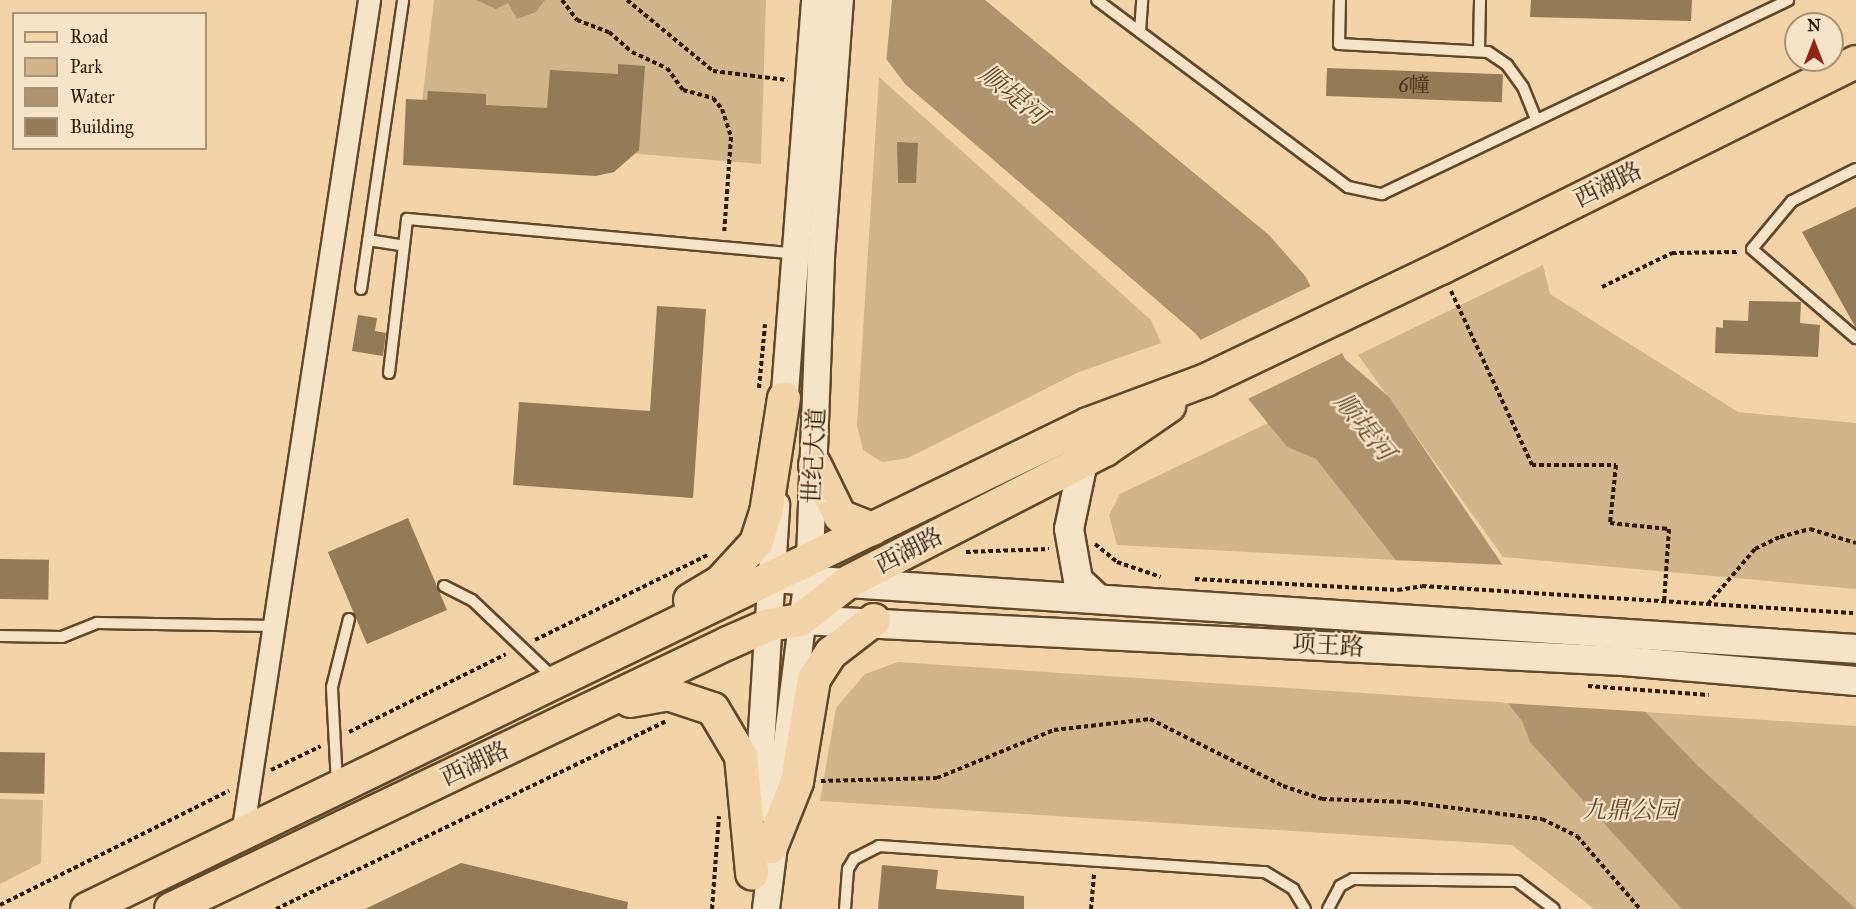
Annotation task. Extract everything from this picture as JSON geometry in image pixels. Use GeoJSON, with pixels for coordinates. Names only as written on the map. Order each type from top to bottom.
{"type":"FeatureCollection","features":[{"type":"Feature","properties":{"kind":"main road","name":"西湖路"},"geometry":{"type":"LineString","coordinates":[[87,909],[771,578],[809,569],[872,529],[1088,424],[1206,380],[1441,268],[1856,62]]}},
{"type":"Feature","properties":{"kind":"main road","name":"西湖路"},"geometry":{"type":"LineString","coordinates":[[171,909],[769,625],[800,620],[850,581],[1083,462],[1206,380]]}},
{"type":"Feature","properties":{"kind":"main road"},"geometry":{"type":"LineString","coordinates":[[512,704],[680,607],[742,562],[766,513],[771,400]]}},
{"type":"Feature","properties":{"kind":"main road"},"geometry":{"type":"LineString","coordinates":[[1083,462],[1069,529],[1078,580],[1096,597]]}},
{"type":"Feature","properties":{"kind":"main road"},"geometry":{"type":"LineString","coordinates":[[815,465],[840,516],[872,529]]}},
{"type":"Feature","properties":{"kind":"main road","name":"项王路"},"geometry":{"type":"LineString","coordinates":[[809,569],[850,581],[1612,630],[1856,649]]}},
{"type":"Feature","properties":{"kind":"main road","name":"项王路"},"geometry":{"type":"LineString","coordinates":[[800,620],[874,620],[1623,661],[1856,681]]}},
{"type":"Feature","properties":{"kind":"main road"},"geometry":{"type":"LineString","coordinates":[[771,847],[797,782],[814,679],[831,653],[874,620]]}},
{"type":"Feature","properties":{"kind":"main road"},"geometry":{"type":"LineString","coordinates":[[514,746],[636,699],[668,693],[709,707],[741,756],[752,873]]}},
{"type":"Feature","properties":{"kind":"street"},"geometry":{"type":"LineString","coordinates":[[242,834],[369,0]]}},
{"type":"Feature","properties":{"kind":"street","name":"世纪大道"},"geometry":{"type":"LineString","coordinates":[[766,909],[771,847],[800,620],[809,569],[815,465],[821,257],[840,0]]}},
{"type":"Feature","properties":{"kind":"street","name":"世纪大道"},"geometry":{"type":"LineString","coordinates":[[749,909],[769,625],[771,400],[795,254],[793,85],[814,12]]}},
{"type":"Feature","properties":{"kind":"lane"},"geometry":{"type":"LineString","coordinates":[[361,289],[403,0]]}},
{"type":"Feature","properties":{"kind":"lane"},"geometry":{"type":"LineString","coordinates":[[1097,0],[1332,176],[1366,193],[1382,194],[1788,0]]}},
{"type":"Feature","properties":{"kind":"lane"},"geometry":{"type":"LineString","coordinates":[[1140,32],[1142,0]]}},
{"type":"Feature","properties":{"kind":"lane"},"geometry":{"type":"LineString","coordinates":[[1340,0],[1339,44],[1488,52],[1507,64],[1523,87],[1536,120]]}},
{"type":"Feature","properties":{"kind":"lane"},"geometry":{"type":"LineString","coordinates":[[1479,49],[1480,0]]}},
{"type":"Feature","properties":{"kind":"lane"},"geometry":{"type":"LineString","coordinates":[[1856,169],[1792,201],[1752,249],[1856,338]]}},
{"type":"Feature","properties":{"kind":"lane"},"geometry":{"type":"LineString","coordinates":[[389,373],[407,219],[821,257]]}},
{"type":"Feature","properties":{"kind":"lane"},"geometry":{"type":"LineString","coordinates":[[368,240],[404,246]]}},
{"type":"Feature","properties":{"kind":"lane"},"geometry":{"type":"LineString","coordinates":[[444,586],[472,600],[555,679]]}},
{"type":"Feature","properties":{"kind":"lane"},"geometry":{"type":"LineString","coordinates":[[337,788],[333,740],[336,660],[350,619]]}},
{"type":"Feature","properties":{"kind":"lane"},"geometry":{"type":"LineString","coordinates":[[0,636],[62,637],[97,623],[274,626]]}},
{"type":"Feature","properties":{"kind":"lane"},"geometry":{"type":"LineString","coordinates":[[845,909],[848,870],[854,859],[879,846],[1265,872],[1293,889],[1305,909]]}},
{"type":"Feature","properties":{"kind":"lane"},"geometry":{"type":"LineString","coordinates":[[1328,909],[1340,886],[1353,879],[1517,881],[1554,909]]}},
{"type":"Feature","properties":{"kind":"path"},"geometry":{"type":"LineString","coordinates":[[562,0],[577,20],[603,28],[632,52],[667,68],[683,90],[713,98],[722,109],[731,137],[723,248]]}},
{"type":"Feature","properties":{"kind":"path"},"geometry":{"type":"LineString","coordinates":[[627,0],[713,71],[793,85]]}},
{"type":"Feature","properties":{"kind":"path"},"geometry":{"type":"LineString","coordinates":[[787,69],[793,85]]}},
{"type":"Feature","properties":{"kind":"path"},"geometry":{"type":"LineString","coordinates":[[1602,287],[1672,253],[1716,256],[1752,249]]}},
{"type":"Feature","properties":{"kind":"path"},"geometry":{"type":"LineString","coordinates":[[1441,268],[1532,465],[1616,465],[1610,522],[1669,529],[1664,603]]}},
{"type":"Feature","properties":{"kind":"path"},"geometry":{"type":"LineString","coordinates":[[766,310],[771,400]]}},
{"type":"Feature","properties":{"kind":"path"},"geometry":{"type":"LineString","coordinates":[[1708,604],[1755,549],[1780,537],[1810,529],[1856,543]]}},
{"type":"Feature","properties":{"kind":"path"},"geometry":{"type":"LineString","coordinates":[[0,904],[713,552]]}},
{"type":"Feature","properties":{"kind":"path"},"geometry":{"type":"LineString","coordinates":[[1422,586],[1587,599],[1856,613]]}},
{"type":"Feature","properties":{"kind":"path"},"geometry":{"type":"LineString","coordinates":[[797,782],[937,778],[1054,730],[1150,719],[1283,786],[1322,799],[1406,802],[1542,819],[1578,836],[1640,909]]}},
{"type":"Feature","properties":{"kind":"path"},"geometry":{"type":"LineString","coordinates":[[276,909],[676,721]]}},
{"type":"Feature","properties":{"kind":"path"},"geometry":{"type":"LineString","coordinates":[[712,909],[719,808]]}},
{"type":"Feature","properties":{"kind":"path"},"geometry":{"type":"LineString","coordinates":[[1091,909],[1095,860]]}},
{"type":"Feature","properties":{"kind":"green space"},"geometry":{"type":"Polygon","coordinates":[[[434,0],[766,0],[761,164],[418,136],[434,0]]]}},
{"type":"Feature","properties":{"kind":"green space"},"geometry":{"type":"Polygon","coordinates":[[[879,77],[1151,320],[1161,343],[1079,372],[908,458],[882,462],[863,450],[857,425],[879,77]]]}},
{"type":"Feature","properties":{"kind":"green space"},"geometry":{"type":"Polygon","coordinates":[[[1543,265],[1550,294],[1738,412],[1856,423],[1856,589],[1503,557],[1358,355],[1543,265]]]}},
{"type":"Feature","properties":{"kind":"green space"},"geometry":{"type":"Polygon","coordinates":[[[1268,423],[1287,447],[1316,459],[1395,560],[1117,545],[1109,515],[1120,494],[1268,423]]]}},
{"type":"Feature","properties":{"kind":"green space","name":"九鼎公园"},"geometry":{"type":"Polygon","coordinates":[[[898,662],[1856,726],[1856,909],[1594,909],[1512,845],[820,801],[836,708],[865,674],[898,662]]]}},
{"type":"Feature","properties":{"kind":"green space"},"geometry":{"type":"Polygon","coordinates":[[[0,799],[43,800],[41,863],[0,884],[0,799]]]}},
{"type":"Feature","properties":{"kind":"water"},"geometry":{"type":"Polygon","coordinates":[[[476,0],[545,0],[536,12],[517,19],[508,3],[496,9],[476,0]]]}},
{"type":"Feature","properties":{"kind":"water","name":"顺堤河"},"geometry":{"type":"Polygon","coordinates":[[[800,0],[985,0],[1269,235],[1306,277],[1345,359],[1389,397],[1502,564],[1699,767],[1856,909],[1682,909],[1530,742],[1522,721],[1316,459],[1287,447],[1195,333],[905,84],[887,60],[800,0]]]}},
{"type":"Feature","properties":{"kind":"pier"},"geometry":{"type":"Polygon","coordinates":[[[797,0],[892,0],[886,63],[798,2],[797,0]]]}},
{"type":"Feature","properties":{"kind":"pier"},"geometry":{"type":"Polygon","coordinates":[[[1313,285],[1345,352],[1233,406],[1201,340],[1313,285]]]}},
{"type":"Feature","properties":{"kind":"pier"},"geometry":{"type":"Polygon","coordinates":[[[1392,560],[1507,565],[1650,712],[1504,703],[1392,560]]]}},
{"type":"Feature","properties":{"kind":"building"},"geometry":{"type":"Polygon","coordinates":[[[1531,0],[1692,0],[1691,21],[1530,17],[1531,0]]]}},
{"type":"Feature","properties":{"kind":"building"},"geometry":{"type":"Polygon","coordinates":[[[618,64],[645,66],[639,150],[614,172],[596,176],[403,165],[406,99],[427,100],[428,91],[486,94],[486,105],[547,108],[550,70],[618,74],[618,64]]]}},
{"type":"Feature","properties":{"kind":"building"},"geometry":{"type":"Polygon","coordinates":[[[1327,68],[1503,74],[1502,102],[1326,96],[1327,68]]]}},
{"type":"Feature","properties":{"kind":"building"},"geometry":{"type":"Polygon","coordinates":[[[897,142],[918,143],[916,183],[898,183],[897,142]]]}},
{"type":"Feature","properties":{"kind":"building"},"geometry":{"type":"Polygon","coordinates":[[[1856,207],[1856,328],[1802,232],[1856,207]]]}},
{"type":"Feature","properties":{"kind":"building"},"geometry":{"type":"Polygon","coordinates":[[[1749,301],[1801,302],[1800,323],[1820,325],[1818,357],[1715,353],[1716,327],[1723,328],[1723,320],[1748,321],[1749,301]]]}},
{"type":"Feature","properties":{"kind":"building"},"geometry":{"type":"Polygon","coordinates":[[[657,306],[706,309],[693,498],[513,485],[519,402],[650,411],[657,306]]]}},
{"type":"Feature","properties":{"kind":"building"},"geometry":{"type":"Polygon","coordinates":[[[358,315],[377,318],[375,331],[386,333],[383,356],[352,351],[358,315]]]}},
{"type":"Feature","properties":{"kind":"building"},"geometry":{"type":"Polygon","coordinates":[[[408,518],[447,610],[367,644],[328,552],[408,518]]]}},
{"type":"Feature","properties":{"kind":"building"},"geometry":{"type":"Polygon","coordinates":[[[0,559],[49,560],[48,600],[0,599],[0,559]]]}},
{"type":"Feature","properties":{"kind":"building"},"geometry":{"type":"Polygon","coordinates":[[[0,752],[45,753],[44,794],[0,793],[0,752]]]}},
{"type":"Feature","properties":{"kind":"building"},"geometry":{"type":"Polygon","coordinates":[[[461,863],[628,902],[627,909],[365,909],[461,863]]]}},
{"type":"Feature","properties":{"kind":"building"},"geometry":{"type":"Polygon","coordinates":[[[882,865],[938,870],[936,889],[1024,896],[1024,909],[878,909],[882,865]]]}}]}
